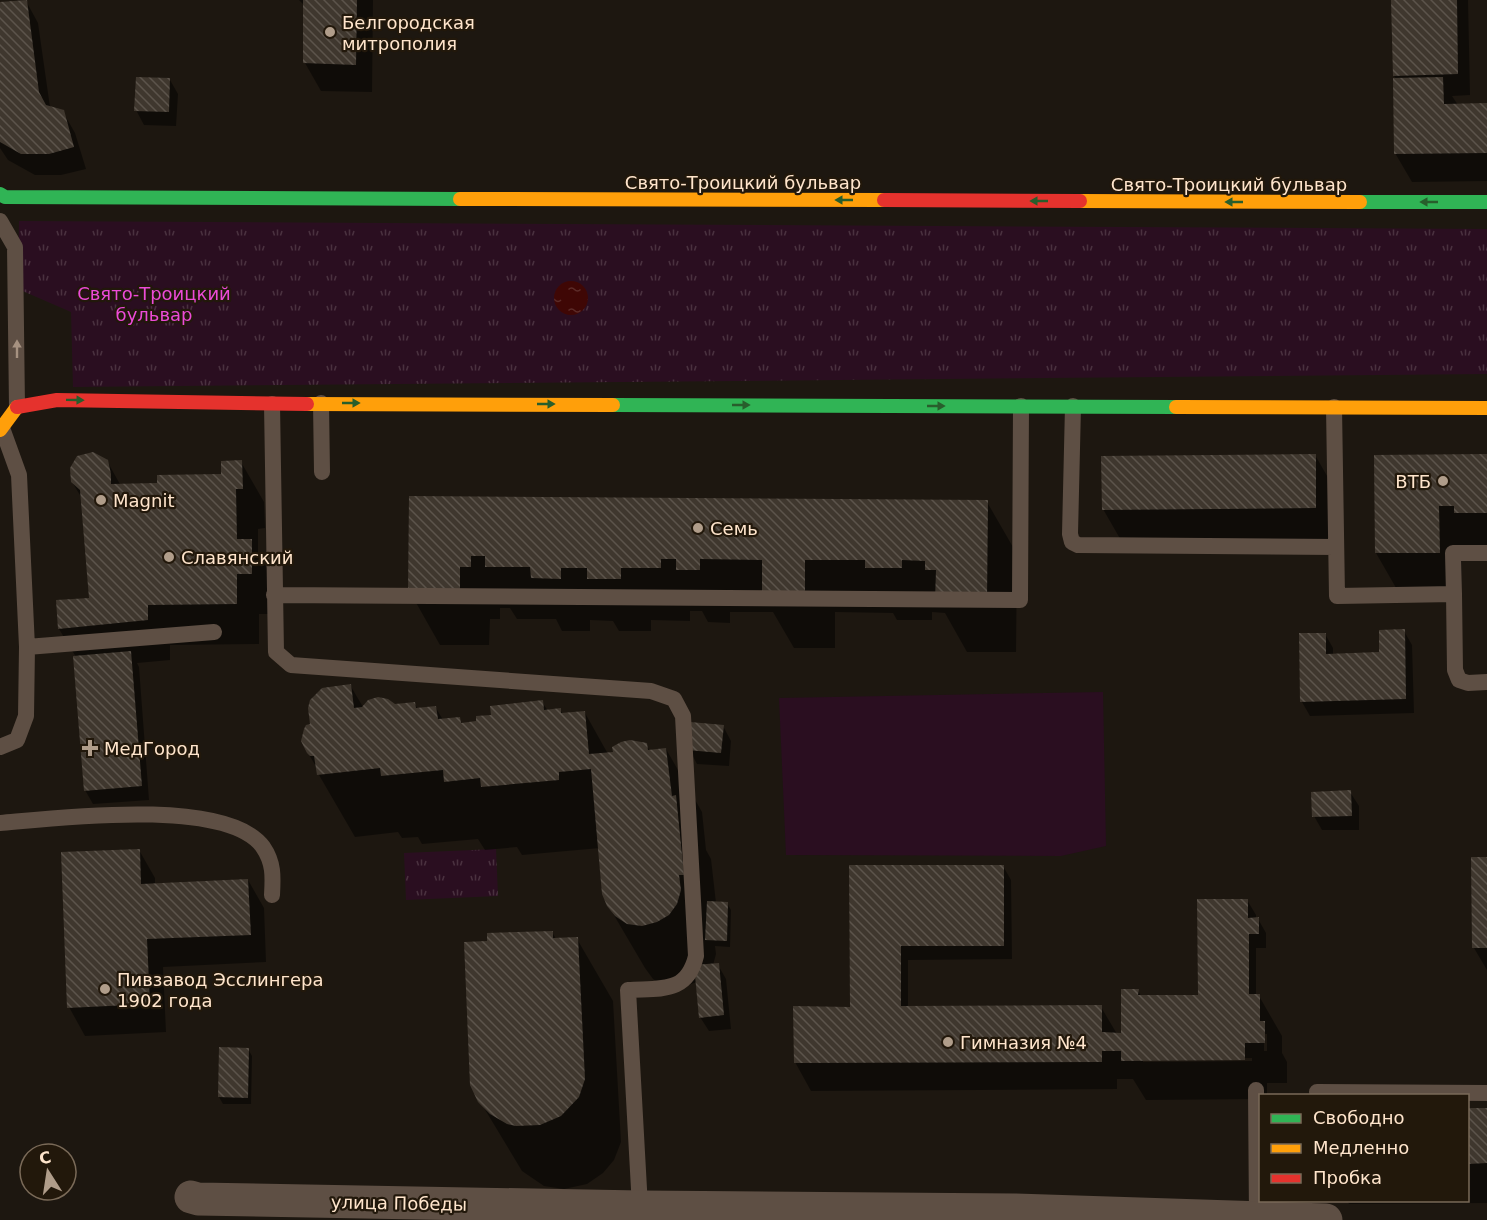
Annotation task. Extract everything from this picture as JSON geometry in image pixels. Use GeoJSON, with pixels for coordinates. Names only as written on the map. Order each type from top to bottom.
{"type":"FeatureCollection","features":[{"type":"Feature","properties":{"kind":"street","name":"Свято-Троицкий бульвар"},"geometry":{"type":"LineString","coordinates":[[0,194],[5,197],[251,199],[1487,202]]}},
{"type":"Feature","properties":{"kind":"street"},"geometry":{"type":"LineString","coordinates":[[1,429],[17,407],[57,400],[272,404],[1487,408]]}},
{"type":"Feature","properties":{"kind":"street","name":"улица Победы"},"geometry":{"type":"LineString","coordinates":[[191,1197],[198,1199],[640,1207],[1015,1210],[1326,1220]]}},
{"type":"Feature","properties":{"kind":"lane"},"geometry":{"type":"LineString","coordinates":[[0,222],[15,247],[17,407]]}},
{"type":"Feature","properties":{"kind":"lane"},"geometry":{"type":"LineString","coordinates":[[321,403],[322,471]]}},
{"type":"Feature","properties":{"kind":"lane"},"geometry":{"type":"LineString","coordinates":[[272,404],[276,652],[291,665],[651,691],[674,699],[683,716],[696,956],[693,970],[686,980],[670,987],[628,990],[640,1207]]}},
{"type":"Feature","properties":{"kind":"lane"},"geometry":{"type":"LineString","coordinates":[[274,595],[1020,600],[1021,406]]}},
{"type":"Feature","properties":{"kind":"lane"},"geometry":{"type":"LineString","coordinates":[[1074,406],[1072,542],[1078,545],[1336,547]]}},
{"type":"Feature","properties":{"kind":"lane"},"geometry":{"type":"LineString","coordinates":[[1334,407],[1337,596],[1454,594]]}},
{"type":"Feature","properties":{"kind":"lane"},"geometry":{"type":"LineString","coordinates":[[0,747],[17,740],[26,716],[27,647],[19,475],[1,429]]}},
{"type":"Feature","properties":{"kind":"lane"},"geometry":{"type":"LineString","coordinates":[[1487,553],[1453,553],[1455,670],[1459,680],[1468,683],[1487,682]]}},
{"type":"Feature","properties":{"kind":"lane"},"geometry":{"type":"LineString","coordinates":[[27,647],[214,632]]}},
{"type":"Feature","properties":{"kind":"lane"},"geometry":{"type":"LineString","coordinates":[[0,823],[177,815],[215,821],[244,830],[262,846],[273,865],[272,895]]}},
{"type":"Feature","properties":{"kind":"lane"},"geometry":{"type":"LineString","coordinates":[[1256,1090],[1257,1219]]}},
{"type":"Feature","properties":{"kind":"lane"},"geometry":{"type":"LineString","coordinates":[[1317,1092],[1487,1093]]}},
{"type":"Feature","properties":{"kind":"green space","name":"Свято-Троицкий бульвар"},"geometry":{"type":"Polygon","coordinates":[[[19,221],[1487,229],[1487,374],[73,387],[71,312],[18,289],[19,221]]]}},
{"type":"Feature","properties":{"kind":"green space"},"geometry":{"type":"Polygon","coordinates":[[[1103,692],[1106,846],[1061,856],[786,855],[779,698],[1103,692]]]}},
{"type":"Feature","properties":{"kind":"green space"},"geometry":{"type":"Polygon","coordinates":[[[496,849],[498,896],[406,900],[404,853],[496,849]]]}},
{"type":"Feature","properties":{"kind":"water"},"geometry":{"type":"Polygon","coordinates":[[[571,281],[583,286],[588,298],[583,310],[571,315],[559,310],[554,298],[559,286],[571,281]]]}},
{"type":"Feature","properties":{"kind":"building"},"geometry":{"type":"Polygon","coordinates":[[[27,0],[39,92],[46,105],[64,110],[74,147],[49,154],[21,154],[0,142],[0,2],[27,0]]]}},
{"type":"Feature","properties":{"kind":"building","name":"Белгородская митрополия"},"geometry":{"type":"Polygon","coordinates":[[[303,0],[357,0],[356,65],[303,63],[303,0]]]}},
{"type":"Feature","properties":{"kind":"building"},"geometry":{"type":"Polygon","coordinates":[[[1391,0],[1457,0],[1458,74],[1393,76],[1391,0]]]}},
{"type":"Feature","properties":{"kind":"building"},"geometry":{"type":"Polygon","coordinates":[[[136,77],[170,78],[169,112],[134,111],[136,77]]]}},
{"type":"Feature","properties":{"kind":"building"},"geometry":{"type":"Polygon","coordinates":[[[1443,77],[1444,104],[1487,103],[1487,153],[1394,154],[1393,78],[1443,77]]]}},
{"type":"Feature","properties":{"kind":"building","name":"Славянский"},"geometry":{"type":"Polygon","coordinates":[[[93,452],[108,460],[111,484],[157,483],[157,475],[221,474],[221,461],[242,460],[243,489],[236,489],[237,539],[252,539],[252,574],[237,574],[237,604],[148,605],[148,620],[58,629],[56,600],[89,598],[80,490],[71,482],[70,468],[77,456],[93,452]]]}},
{"type":"Feature","properties":{"kind":"building"},"geometry":{"type":"Polygon","coordinates":[[[1316,454],[1316,508],[1102,510],[1101,456],[1316,454]]]}},
{"type":"Feature","properties":{"kind":"building"},"geometry":{"type":"Polygon","coordinates":[[[1487,454],[1487,513],[1454,513],[1454,506],[1439,506],[1440,553],[1375,553],[1374,455],[1487,454]]]}},
{"type":"Feature","properties":{"kind":"building","name":"Семь"},"geometry":{"type":"Polygon","coordinates":[[[409,496],[988,500],[987,600],[935,600],[936,570],[925,570],[925,561],[902,560],[902,568],[865,568],[865,560],[805,560],[805,596],[762,596],[762,560],[700,559],[700,570],[676,570],[676,559],[661,559],[661,568],[621,568],[621,579],[587,579],[587,568],[561,568],[561,579],[531,578],[530,567],[485,567],[485,556],[471,556],[471,567],[460,567],[460,593],[408,592],[409,496]]]}},
{"type":"Feature","properties":{"kind":"building"},"geometry":{"type":"Polygon","coordinates":[[[1405,629],[1406,699],[1300,702],[1299,633],[1326,633],[1326,654],[1379,652],[1379,630],[1405,629]]]}},
{"type":"Feature","properties":{"kind":"building"},"geometry":{"type":"Polygon","coordinates":[[[131,651],[142,786],[84,791],[73,656],[131,651]]]}},
{"type":"Feature","properties":{"kind":"building"},"geometry":{"type":"Polygon","coordinates":[[[351,684],[354,708],[362,707],[368,700],[378,697],[388,699],[395,704],[415,702],[416,708],[436,706],[438,719],[460,717],[461,723],[476,721],[476,716],[491,715],[490,706],[543,700],[544,710],[561,708],[561,713],[585,711],[589,754],[613,752],[612,747],[630,740],[647,743],[648,750],[666,748],[672,796],[676,795],[684,875],[679,875],[681,890],[677,904],[669,915],[657,922],[642,926],[627,924],[615,916],[607,906],[602,894],[591,769],[559,772],[559,780],[481,787],[480,778],[444,782],[443,770],[381,776],[380,768],[317,775],[314,756],[307,753],[301,741],[306,725],[310,724],[308,708],[310,700],[322,688],[351,684]]]}},
{"type":"Feature","properties":{"kind":"building"},"geometry":{"type":"Polygon","coordinates":[[[690,722],[724,725],[721,753],[687,750],[690,722]]]}},
{"type":"Feature","properties":{"kind":"building"},"geometry":{"type":"Polygon","coordinates":[[[1351,790],[1352,816],[1312,817],[1311,792],[1351,790]]]}},
{"type":"Feature","properties":{"kind":"building"},"geometry":{"type":"Polygon","coordinates":[[[140,849],[141,884],[248,879],[251,935],[147,939],[150,1004],[67,1008],[61,852],[140,849]]]}},
{"type":"Feature","properties":{"kind":"building"},"geometry":{"type":"Polygon","coordinates":[[[1471,857],[1487,857],[1487,948],[1472,948],[1471,857]]]}},
{"type":"Feature","properties":{"kind":"building"},"geometry":{"type":"Polygon","coordinates":[[[849,865],[1004,865],[1004,946],[901,946],[901,1006],[1102,1005],[1102,1032],[1121,1033],[1121,989],[1139,989],[1138,995],[1198,995],[1197,899],[1248,899],[1248,918],[1259,917],[1259,934],[1249,934],[1249,994],[1260,994],[1260,1021],[1265,1021],[1265,1043],[1245,1043],[1245,1060],[1121,1061],[1121,1051],[1102,1051],[1102,1062],[794,1063],[793,1006],[850,1007],[849,865]]]}},
{"type":"Feature","properties":{"kind":"building"},"geometry":{"type":"Polygon","coordinates":[[[707,901],[728,902],[727,941],[705,940],[707,901]]]}},
{"type":"Feature","properties":{"kind":"building"},"geometry":{"type":"Polygon","coordinates":[[[553,931],[553,938],[578,937],[585,1079],[579,1097],[561,1116],[540,1125],[516,1126],[507,1124],[490,1114],[478,1102],[470,1085],[464,942],[487,941],[487,933],[553,931]]]}},
{"type":"Feature","properties":{"kind":"building"},"geometry":{"type":"Polygon","coordinates":[[[719,963],[724,1015],[699,1018],[694,965],[719,963]]]}},
{"type":"Feature","properties":{"kind":"building"},"geometry":{"type":"Polygon","coordinates":[[[219,1047],[249,1048],[248,1098],[218,1097],[219,1047]]]}},
{"type":"Feature","properties":{"kind":"building"},"geometry":{"type":"Polygon","coordinates":[[[1469,1108],[1487,1108],[1487,1163],[1469,1164],[1469,1108]]]}},
{"type":"Feature","properties":{"kind":"traffic: fast"},"geometry":{"type":"LineString","coordinates":[[0,194],[5,197],[460,199]]}},
{"type":"Feature","properties":{"kind":"traffic: fast"},"geometry":{"type":"LineString","coordinates":[[1360,202],[1487,202]]}},
{"type":"Feature","properties":{"kind":"traffic: fast"},"geometry":{"type":"LineString","coordinates":[[613,405],[1176,407]]}},
{"type":"Feature","properties":{"kind":"traffic: slow"},"geometry":{"type":"LineString","coordinates":[[460,199],[884,200]]}},
{"type":"Feature","properties":{"kind":"traffic: slow"},"geometry":{"type":"LineString","coordinates":[[1080,201],[1360,202]]}},
{"type":"Feature","properties":{"kind":"traffic: slow"},"geometry":{"type":"LineString","coordinates":[[307,404],[613,405]]}},
{"type":"Feature","properties":{"kind":"traffic: slow"},"geometry":{"type":"LineString","coordinates":[[0,430],[17,407]]}},
{"type":"Feature","properties":{"kind":"traffic: slow"},"geometry":{"type":"LineString","coordinates":[[1176,407],[1487,408]]}},
{"type":"Feature","properties":{"kind":"traffic: jam"},"geometry":{"type":"LineString","coordinates":[[884,200],[1080,201]]}},
{"type":"Feature","properties":{"kind":"traffic: jam"},"geometry":{"type":"LineString","coordinates":[[17,407],[57,400],[307,404]]}},
{"type":"Feature","properties":{"kind":"place","name":"Белгородская митрополия"},"geometry":{"type":"Point","coordinates":[330,32]}},
{"type":"Feature","properties":{"kind":"place","name":"ВТБ"},"geometry":{"type":"Point","coordinates":[1443,481]}},
{"type":"Feature","properties":{"kind":"place","name":"Magnit"},"geometry":{"type":"Point","coordinates":[101,500]}},
{"type":"Feature","properties":{"kind":"place","name":"Семь"},"geometry":{"type":"Point","coordinates":[698,528]}},
{"type":"Feature","properties":{"kind":"place","name":"Славянский"},"geometry":{"type":"Point","coordinates":[169,557]}},
{"type":"Feature","properties":{"kind":"place","name":"МедГород"},"geometry":{"type":"Point","coordinates":[90,748]}},
{"type":"Feature","properties":{"kind":"place","name":"Пивзавод Эсслингера 1902 года"},"geometry":{"type":"Point","coordinates":[105,989]}},
{"type":"Feature","properties":{"kind":"place","name":"Гимназия №4"},"geometry":{"type":"Point","coordinates":[948,1042]}}]}
